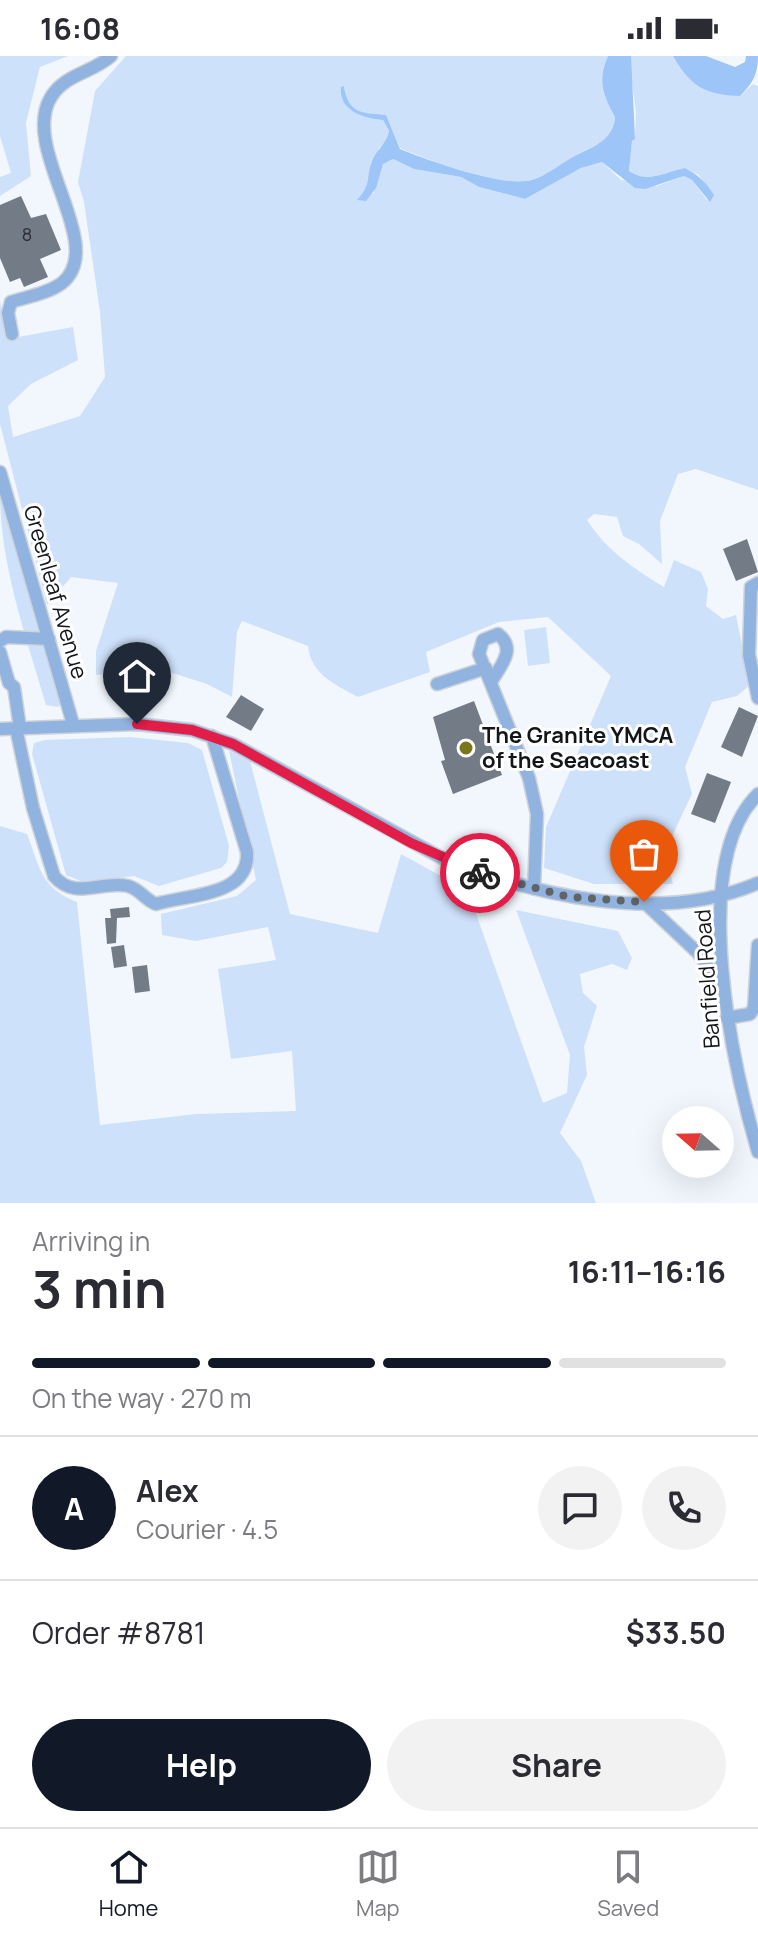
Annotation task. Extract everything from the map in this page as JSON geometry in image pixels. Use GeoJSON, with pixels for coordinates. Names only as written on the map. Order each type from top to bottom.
{"type":"FeatureCollection","features":[{"type":"Feature","properties":{"kind":"street"},"geometry":{"type":"LineString","coordinates":[[12,334],[8,313],[11,302],[62,283],[73,264],[73,231],[45,147],[43,126],[47,104],[66,80],[111,56]]}},
{"type":"Feature","properties":{"kind":"street","name":"Greenleaf Avenue"},"geometry":{"type":"LineString","coordinates":[[0,472],[73,724]]}},
{"type":"Feature","properties":{"kind":"street"},"geometry":{"type":"LineString","coordinates":[[758,583],[751,587],[749,655],[758,698]]}},
{"type":"Feature","properties":{"kind":"street"},"geometry":{"type":"LineString","coordinates":[[491,682],[509,648],[498,634],[490,635],[479,647],[491,682],[529,778],[537,814],[534,888]]}},
{"type":"Feature","properties":{"kind":"street"},"geometry":{"type":"LineString","coordinates":[[0,641],[6,637],[49,639]]}},
{"type":"Feature","properties":{"kind":"street"},"geometry":{"type":"LineString","coordinates":[[0,652],[4,670],[14,687],[18,728],[33,808],[54,876],[59,883],[75,889],[129,886],[156,904],[227,887],[241,878],[248,865],[247,852],[212,736]]}},
{"type":"Feature","properties":{"kind":"street"},"geometry":{"type":"LineString","coordinates":[[437,684],[486,668]]}},
{"type":"Feature","properties":{"kind":"street"},"geometry":{"type":"LineString","coordinates":[[0,729],[73,724],[169,726],[212,736],[258,757],[440,857],[474,871],[591,900],[644,902],[721,896],[758,883]]}},
{"type":"Feature","properties":{"kind":"street","name":"Banfield Road"},"geometry":{"type":"LineString","coordinates":[[758,794],[743,813],[732,837],[722,874],[721,896],[727,1018],[735,1067],[758,1152]]}},
{"type":"Feature","properties":{"kind":"street"},"geometry":{"type":"LineString","coordinates":[[644,902],[698,953],[725,990]]}},
{"type":"Feature","properties":{"kind":"street"},"geometry":{"type":"LineString","coordinates":[[727,1018],[750,1014],[754,1008],[758,945]]}},
{"type":"Feature","properties":{"kind":"shaded area"},"geometry":{"type":"Polygon","coordinates":[[[0,56],[68,56],[40,67],[26,123],[31,176],[0,196],[0,177],[11,173],[0,136],[0,56]]]}},
{"type":"Feature","properties":{"kind":"shaded area"},"geometry":{"type":"Polygon","coordinates":[[[126,56],[608,56],[602,80],[607,102],[615,117],[608,136],[592,148],[530,180],[485,177],[400,148],[386,116],[353,108],[346,97],[345,88],[341,87],[341,95],[348,107],[368,118],[383,120],[389,132],[386,142],[379,148],[367,190],[373,194],[383,164],[393,159],[414,169],[461,177],[479,187],[525,199],[581,168],[602,162],[621,180],[657,186],[684,176],[692,180],[707,200],[708,189],[699,175],[685,168],[650,177],[629,171],[636,112],[629,60],[631,56],[673,56],[693,82],[740,96],[753,84],[758,86],[758,490],[696,469],[678,474],[660,521],[662,564],[639,544],[623,536],[617,517],[594,514],[587,520],[621,558],[664,587],[674,560],[701,572],[708,589],[706,606],[723,619],[736,615],[750,685],[737,696],[712,702],[685,767],[692,794],[665,851],[673,884],[594,884],[544,868],[546,827],[611,676],[548,617],[499,622],[426,652],[430,672],[358,697],[332,683],[319,671],[308,646],[242,621],[237,632],[232,697],[207,684],[163,670],[96,675],[96,651],[118,583],[71,577],[47,605],[0,424],[0,301],[7,339],[73,327],[78,360],[31,384],[8,406],[13,437],[80,416],[105,377],[100,312],[84,202],[78,182],[95,91],[126,56]]]}},
{"type":"Feature","properties":{"kind":"shaded area"},"geometry":{"type":"Polygon","coordinates":[[[0,493],[63,700],[58,707],[46,705],[23,627],[4,547],[0,493]]]}},
{"type":"Feature","properties":{"kind":"shaded area"},"geometry":{"type":"Polygon","coordinates":[[[546,627],[550,663],[528,666],[524,630],[546,627]]]}},
{"type":"Feature","properties":{"kind":"shaded area"},"geometry":{"type":"Polygon","coordinates":[[[130,737],[188,743],[202,750],[229,846],[227,862],[221,868],[159,886],[134,876],[85,883],[66,875],[32,754],[34,743],[130,737]]]}},
{"type":"Feature","properties":{"kind":"shaded area"},"geometry":{"type":"Polygon","coordinates":[[[229,751],[250,761],[290,914],[378,933],[401,854],[468,891],[543,1103],[567,1093],[570,1055],[516,910],[618,931],[632,958],[627,970],[612,964],[580,974],[583,993],[597,1006],[584,1047],[587,1075],[560,1133],[581,1161],[596,1203],[0,1203],[0,826],[27,834],[43,876],[56,890],[77,902],[100,1125],[196,1114],[296,1111],[292,1051],[231,1059],[218,969],[276,960],[268,927],[196,941],[162,935],[161,914],[237,896],[256,880],[229,751]]]}},
{"type":"Feature","properties":{"kind":"water"},"geometry":{"type":"Polygon","coordinates":[[[608,56],[631,56],[635,139],[632,141],[629,171],[650,177],[685,168],[701,179],[714,195],[710,202],[692,180],[684,176],[645,189],[635,188],[602,162],[581,168],[525,199],[479,187],[461,177],[414,169],[393,159],[383,164],[376,188],[366,201],[357,200],[367,184],[373,159],[389,131],[383,120],[368,118],[348,108],[341,95],[341,87],[344,86],[349,102],[358,111],[386,115],[400,149],[485,177],[531,180],[598,144],[608,135],[615,117],[607,102],[602,80],[608,56]]]}},
{"type":"Feature","properties":{"kind":"water"},"geometry":{"type":"Polygon","coordinates":[[[673,56],[706,56],[735,67],[745,62],[746,56],[758,56],[754,78],[740,96],[717,94],[700,87],[692,82],[673,56]]]}},
{"type":"Feature","properties":{"kind":"building"},"geometry":{"type":"Polygon","coordinates":[[[21,196],[31,218],[46,214],[61,250],[40,259],[48,277],[24,287],[20,278],[10,282],[0,258],[0,205],[21,196]]]}},
{"type":"Feature","properties":{"kind":"building"},"geometry":{"type":"Polygon","coordinates":[[[747,539],[758,572],[736,581],[723,549],[747,539]]]}},
{"type":"Feature","properties":{"kind":"building"},"geometry":{"type":"Polygon","coordinates":[[[241,695],[264,709],[251,731],[226,717],[241,695]]]}},
{"type":"Feature","properties":{"kind":"building","name":"The Granite YMCA of the Seacoast"},"geometry":{"type":"Polygon","coordinates":[[[474,701],[502,775],[453,794],[441,761],[445,760],[433,717],[474,701]]]}},
{"type":"Feature","properties":{"kind":"building"},"geometry":{"type":"Polygon","coordinates":[[[739,707],[758,716],[742,757],[721,747],[739,707]]]}},
{"type":"Feature","properties":{"kind":"building"},"geometry":{"type":"Polygon","coordinates":[[[707,773],[731,782],[715,823],[691,814],[707,773]]]}},
{"type":"Feature","properties":{"kind":"building"},"geometry":{"type":"Polygon","coordinates":[[[129,907],[130,917],[117,918],[116,943],[107,944],[105,918],[111,918],[110,909],[129,907]]]}},
{"type":"Feature","properties":{"kind":"building"},"geometry":{"type":"Polygon","coordinates":[[[124,945],[127,966],[114,968],[111,947],[124,945]]]}},
{"type":"Feature","properties":{"kind":"building"},"geometry":{"type":"Polygon","coordinates":[[[147,965],[150,991],[135,993],[132,967],[147,965]]]}},
{"type":"Feature","properties":{"kind":"way so far"},"geometry":{"type":"LineString","coordinates":[[480,873],[569,897],[644,902]]}},
{"type":"Feature","properties":{"kind":"place","name":"The Granite YMCA of the Seacoast"},"geometry":{"type":"Point","coordinates":[466,748]}},
{"type":"Feature","properties":{"kind":"route"},"geometry":{"type":"LineString","coordinates":[[137,724],[192,730],[233,744],[411,843],[480,873]]}}]}
